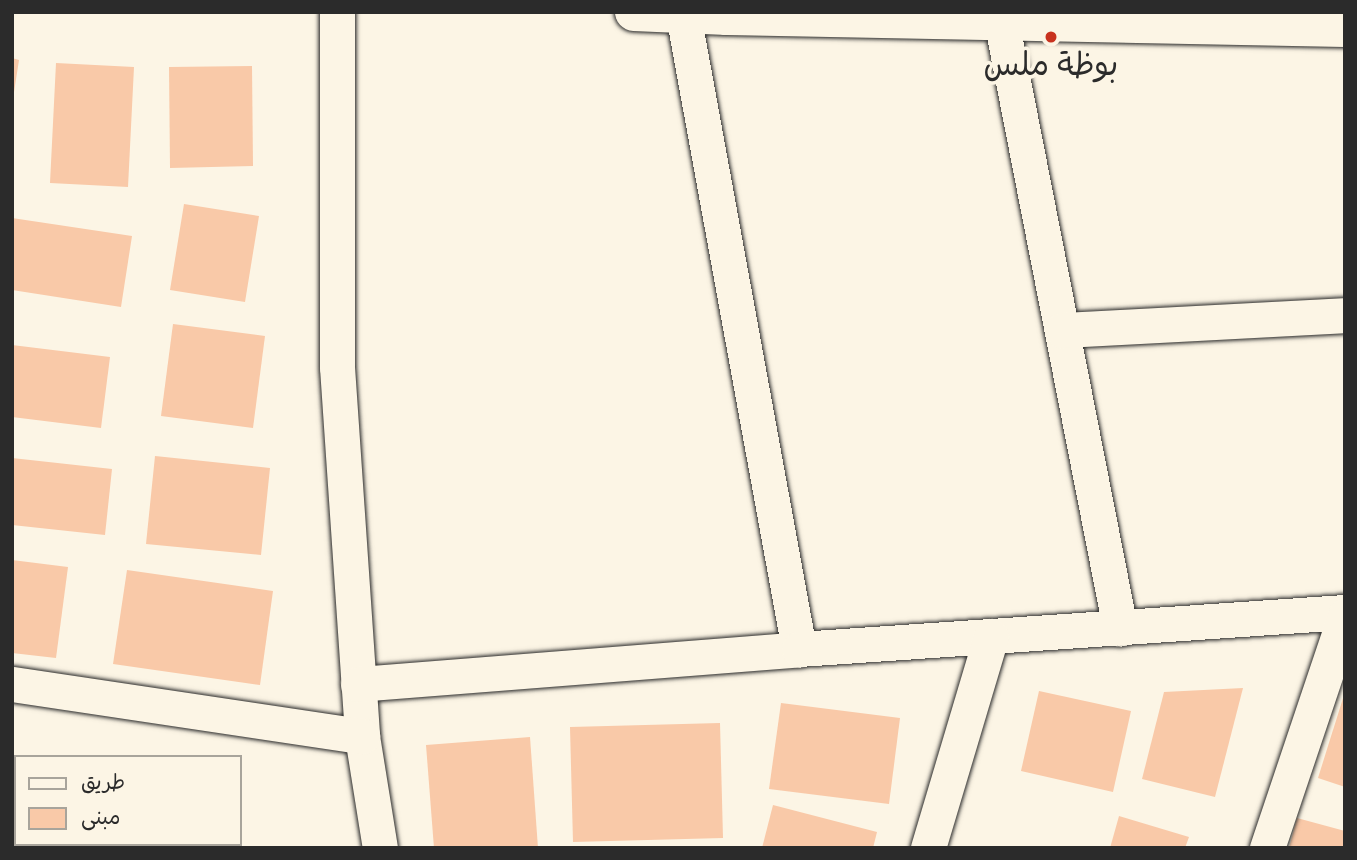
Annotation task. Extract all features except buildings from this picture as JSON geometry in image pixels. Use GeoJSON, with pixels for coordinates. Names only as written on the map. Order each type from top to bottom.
{"type":"FeatureCollection","features":[{"type":"Feature","properties":{"kind":"street"},"geometry":{"type":"LineString","coordinates":[[337,12],[337,367],[362,736],[380,848]]}},
{"type":"Feature","properties":{"kind":"street"},"geometry":{"type":"LineString","coordinates":[[635,12],[1345,28]]}},
{"type":"Feature","properties":{"kind":"street"},"geometry":{"type":"LineString","coordinates":[[682,14],[799,649]]}},
{"type":"Feature","properties":{"kind":"street"},"geometry":{"type":"LineString","coordinates":[[1001,20],[1120,628]]}},
{"type":"Feature","properties":{"kind":"street"},"geometry":{"type":"LineString","coordinates":[[1062,330],[1345,315]]}},
{"type":"Feature","properties":{"kind":"street"},"geometry":{"type":"LineString","coordinates":[[358,684],[799,649],[1345,614],[1267,848]]}},
{"type":"Feature","properties":{"kind":"street"},"geometry":{"type":"LineString","coordinates":[[928,848],[991,636]]}},
{"type":"Feature","properties":{"kind":"street"},"geometry":{"type":"LineString","coordinates":[[12,684],[362,736]]}},
{"type":"Feature","properties":{"kind":"place","name":"بوظة ملس"},"geometry":{"type":"Point","coordinates":[1051,37]}}]}
